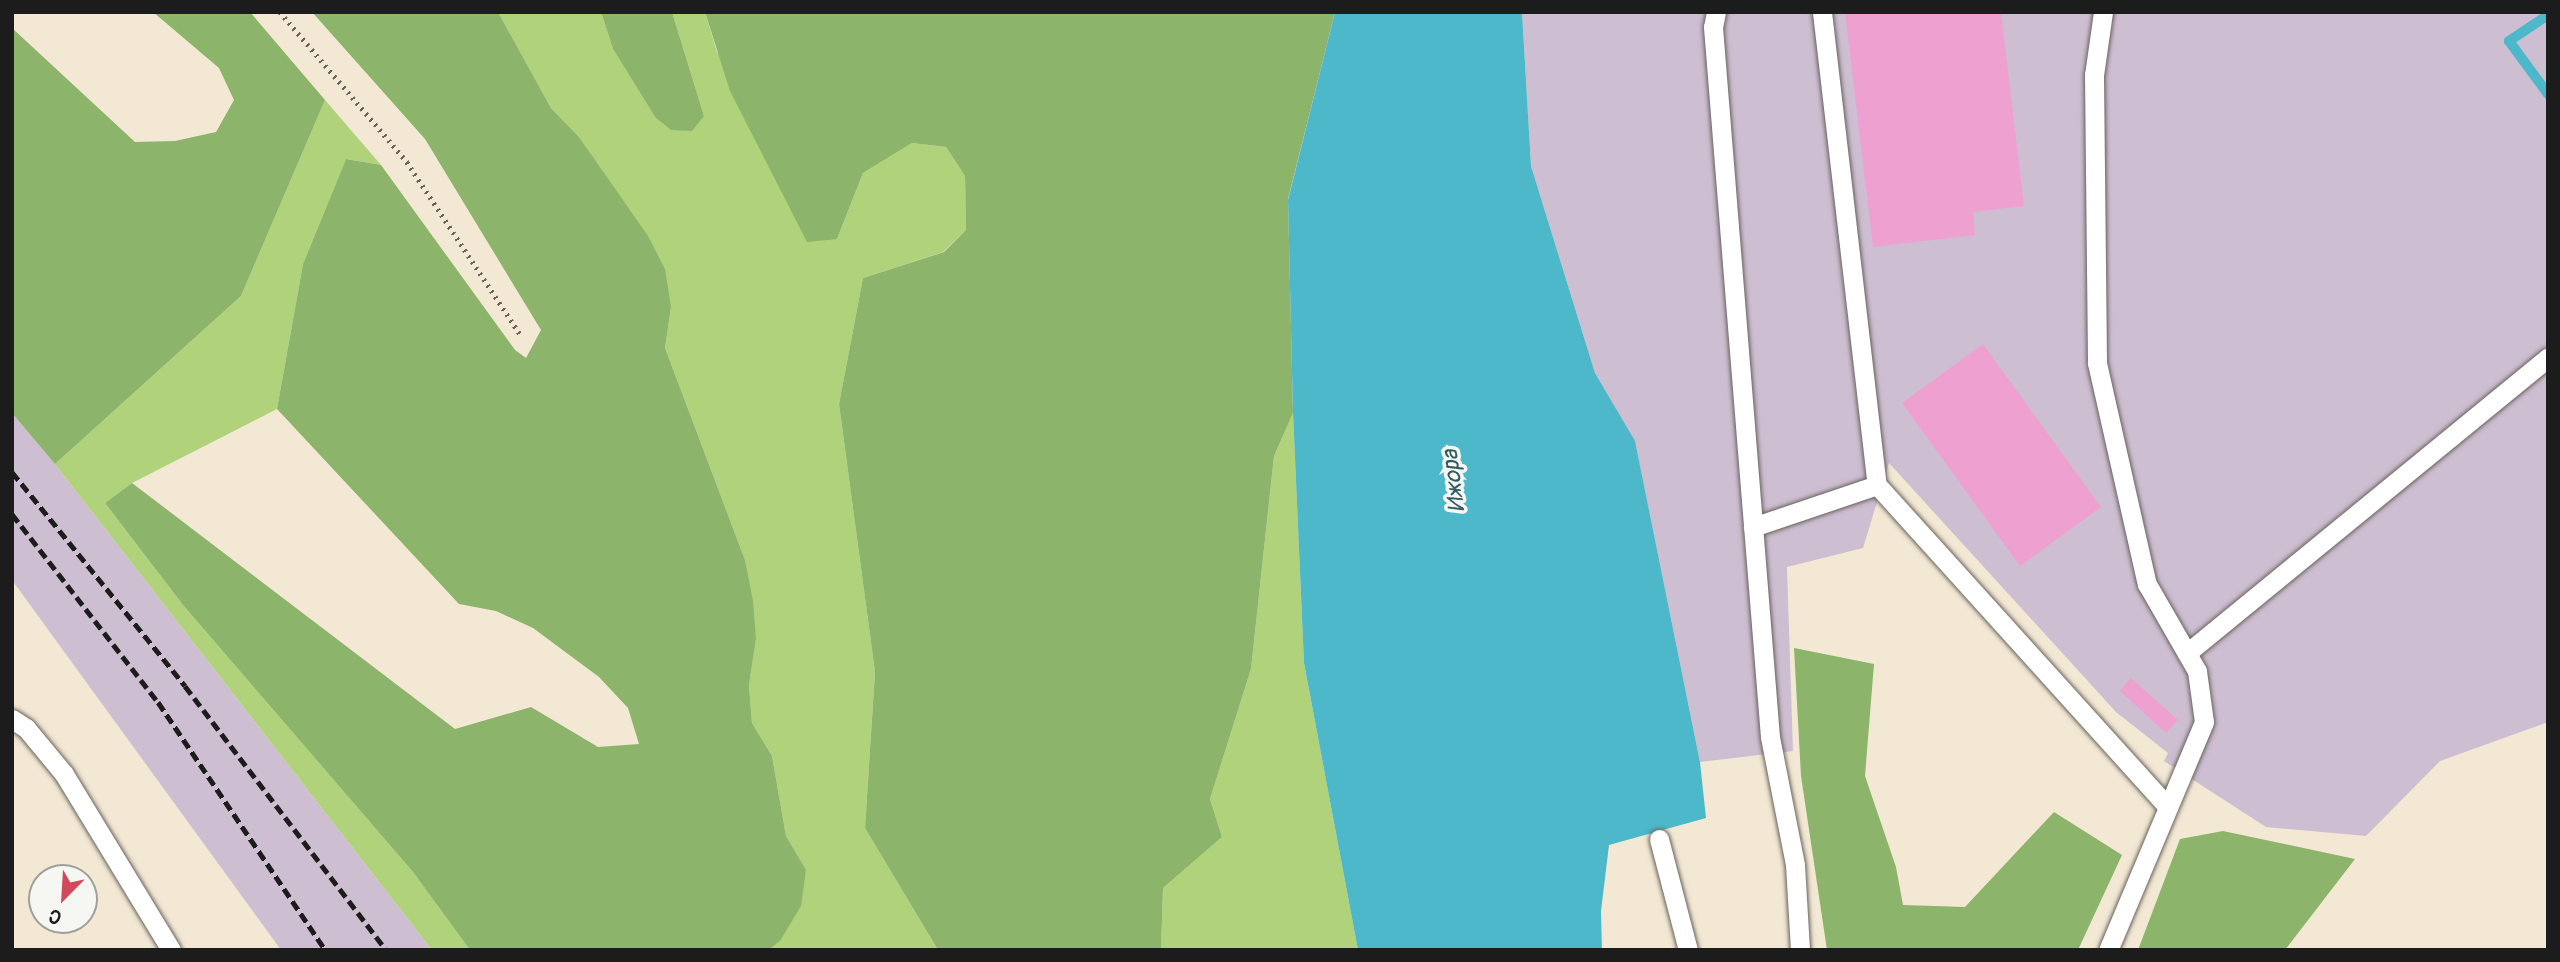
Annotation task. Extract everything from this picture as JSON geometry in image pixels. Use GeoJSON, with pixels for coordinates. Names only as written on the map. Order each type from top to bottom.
{"type":"FeatureCollection","features":[{"type":"Feature","properties":{"kind":"lane"},"geometry":{"type":"LineString","coordinates":[[1716,12],[1713,27],[1770,737],[1795,864],[1800,950]]}},
{"type":"Feature","properties":{"kind":"lane"},"geometry":{"type":"LineString","coordinates":[[1822,12],[1877,485],[2167,806]]}},
{"type":"Feature","properties":{"kind":"lane"},"geometry":{"type":"LineString","coordinates":[[2102,12],[2094,75],[2096,363],[2147,584],[2197,671],[2204,723],[2108,950]]}},
{"type":"Feature","properties":{"kind":"lane"},"geometry":{"type":"LineString","coordinates":[[2187,653],[2548,357]]}},
{"type":"Feature","properties":{"kind":"lane"},"geometry":{"type":"LineString","coordinates":[[1753,527],[1877,485]]}},
{"type":"Feature","properties":{"kind":"lane"},"geometry":{"type":"LineString","coordinates":[[12,719],[26,728],[64,774],[171,950]]}},
{"type":"Feature","properties":{"kind":"lane"},"geometry":{"type":"LineString","coordinates":[[1659,839],[1688,950]]}},
{"type":"Feature","properties":{"kind":"path"},"geometry":{"type":"LineString","coordinates":[[280,12],[407,162],[520,334]]}},
{"type":"Feature","properties":{"kind":"shaded area"},"geometry":{"type":"Polygon","coordinates":[[[1522,12],[2548,12],[2548,722],[2440,761],[2366,836],[2266,827],[2164,761],[2168,753],[2116,712],[1889,463],[1863,548],[1787,567],[1793,751],[1700,762],[1635,442],[1595,373],[1531,166],[1522,12]]]}},
{"type":"Feature","properties":{"kind":"shaded area"},"geometry":{"type":"Polygon","coordinates":[[[12,413],[55,464],[432,950],[281,950],[12,580],[12,413]]]}},
{"type":"Feature","properties":{"kind":"green space"},"geometry":{"type":"Polygon","coordinates":[[[153,12],[250,12],[325,100],[241,296],[55,464],[12,413],[12,28],[135,142],[175,141],[216,132],[234,100],[219,68],[153,12]]]}},
{"type":"Feature","properties":{"kind":"green space"},"geometry":{"type":"Polygon","coordinates":[[[312,12],[498,12],[551,108],[579,137],[648,236],[665,269],[671,307],[665,348],[745,560],[753,601],[756,639],[749,685],[752,723],[772,756],[786,836],[806,870],[801,906],[780,941],[769,950],[470,950],[413,872],[183,605],[105,503],[132,483],[455,729],[531,707],[598,747],[639,744],[628,708],[599,677],[533,628],[496,611],[459,604],[277,409],[303,264],[346,159],[381,165],[515,350],[526,358],[541,330],[425,139],[312,12]]]}},
{"type":"Feature","properties":{"kind":"green space"},"geometry":{"type":"Polygon","coordinates":[[[498,12],[601,12],[613,49],[655,117],[704,116],[672,12],[705,12],[717,52],[837,239],[863,173],[912,143],[946,147],[965,176],[966,230],[943,252],[863,278],[839,404],[875,672],[865,828],[938,950],[769,950],[780,941],[806,871],[786,836],[772,756],[752,723],[749,685],[756,639],[745,560],[665,348],[671,307],[604,174],[579,137],[551,108],[498,12]]]}},
{"type":"Feature","properties":{"kind":"green space"},"geometry":{"type":"Polygon","coordinates":[[[601,12],[672,12],[704,116],[692,131],[671,130],[655,117],[613,49],[601,12]]]}},
{"type":"Feature","properties":{"kind":"green space"},"geometry":{"type":"Polygon","coordinates":[[[705,12],[1335,12],[1288,199],[1293,413],[1274,456],[1251,669],[1210,799],[1222,837],[1163,888],[1161,950],[938,950],[865,828],[875,672],[839,404],[863,278],[944,252],[966,230],[965,176],[946,147],[912,143],[863,173],[837,239],[807,242],[730,91],[705,12]]]}},
{"type":"Feature","properties":{"kind":"green space"},"geometry":{"type":"Polygon","coordinates":[[[325,100],[381,165],[346,159],[303,264],[277,409],[132,483],[105,503],[183,605],[413,872],[470,950],[432,950],[55,464],[241,296],[325,100]]]}},
{"type":"Feature","properties":{"kind":"green space"},"geometry":{"type":"Polygon","coordinates":[[[1293,413],[1304,663],[1358,950],[1161,950],[1163,888],[1222,837],[1210,799],[1251,669],[1274,456],[1293,413]]]}},
{"type":"Feature","properties":{"kind":"green space"},"geometry":{"type":"Polygon","coordinates":[[[1794,648],[1874,664],[1865,776],[1896,867],[1903,905],[1965,907],[2054,812],[2122,855],[2078,950],[1827,950],[1801,776],[1794,648]]]}},
{"type":"Feature","properties":{"kind":"green space"},"geometry":{"type":"Polygon","coordinates":[[[2223,831],[2355,859],[2285,950],[2138,950],[2180,839],[2223,831]]]}},
{"type":"Feature","properties":{"kind":"water","name":"Ижора"},"geometry":{"type":"Polygon","coordinates":[[[1335,12],[1522,12],[1531,166],[1595,373],[1635,441],[1700,762],[1706,818],[1609,845],[1601,911],[1602,950],[1358,950],[1304,663],[1293,413],[1288,200],[1335,12]]]}},
{"type":"Feature","properties":{"kind":"building"},"geometry":{"type":"Polygon","coordinates":[[[1845,12],[2001,12],[2024,206],[1973,212],[1975,235],[1873,247],[1845,12]]]}},
{"type":"Feature","properties":{"kind":"building"},"geometry":{"type":"Polygon","coordinates":[[[1983,344],[2101,507],[2020,566],[1902,403],[1983,344]]]}},
{"type":"Feature","properties":{"kind":"building"},"geometry":{"type":"Polygon","coordinates":[[[2131,678],[2178,720],[2166,733],[2120,691],[2131,678]]]}},
{"type":"Feature","properties":{"kind":"waterway"},"geometry":{"type":"LineString","coordinates":[[2548,15],[2509,41],[2548,94]]}},
{"type":"Feature","properties":{"kind":"railway"},"geometry":{"type":"LineString","coordinates":[[12,472],[185,686],[386,950]]}},
{"type":"Feature","properties":{"kind":"railway"},"geometry":{"type":"LineString","coordinates":[[12,514],[158,702],[325,950]]}}]}
